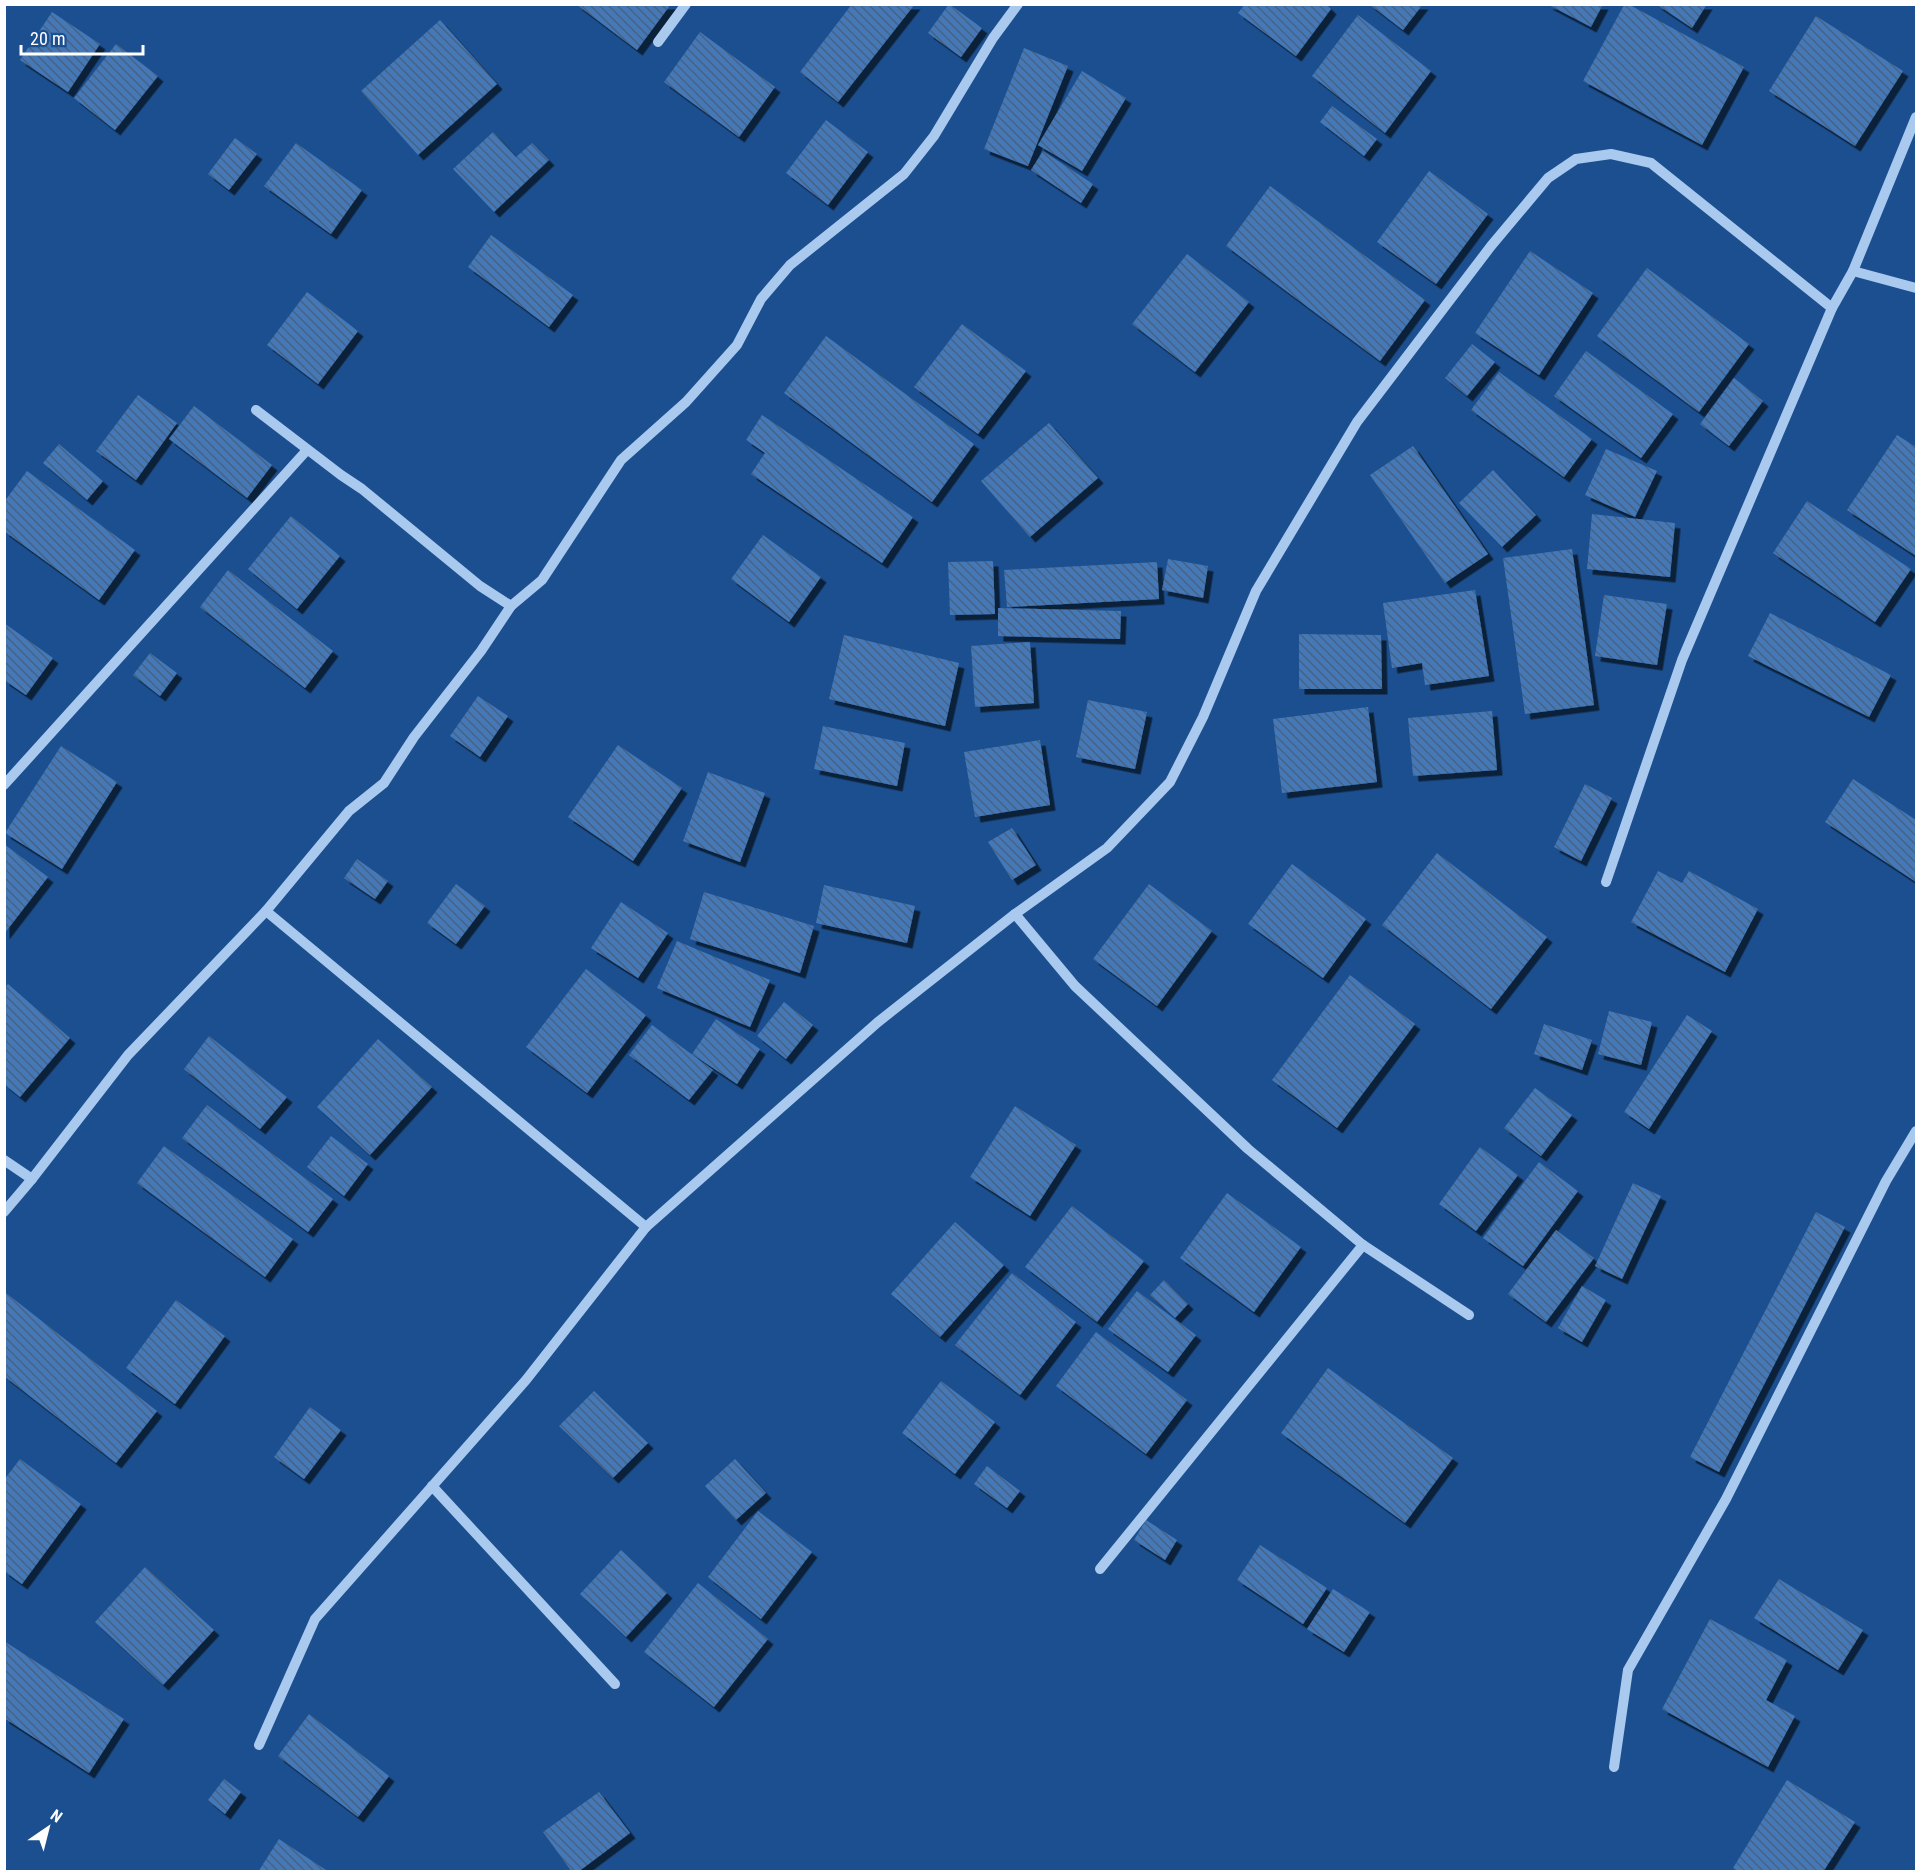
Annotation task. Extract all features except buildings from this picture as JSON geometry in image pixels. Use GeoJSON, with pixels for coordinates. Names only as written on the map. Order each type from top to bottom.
{"type":"FeatureCollection","features":[{"type":"Feature","properties":{"kind":"street"},"geometry":{"type":"LineString","coordinates":[[658,42],[686,4]]}},
{"type":"Feature","properties":{"kind":"street"},"geometry":{"type":"LineString","coordinates":[[4,1212],[33,1179],[128,1055],[266,911],[349,811],[384,783],[414,737],[481,651],[511,606],[542,580],[621,460],[686,402],[736,345],[761,299],[790,265],[904,174],[934,136],[993,38],[1018,4]]}},
{"type":"Feature","properties":{"kind":"street"},"geometry":{"type":"LineString","coordinates":[[1606,882],[1682,660],[1832,308],[1853,271],[1917,117]]}},
{"type":"Feature","properties":{"kind":"street"},"geometry":{"type":"LineString","coordinates":[[259,1745],[315,1618],[526,1380],[646,1227],[878,1022],[1015,914],[1107,848],[1170,782],[1203,717],[1256,591],[1357,422],[1491,246],[1548,178],[1576,159],[1611,154],[1651,164],[1832,308]]}},
{"type":"Feature","properties":{"kind":"street"},"geometry":{"type":"LineString","coordinates":[[1853,271],[1917,288]]}},
{"type":"Feature","properties":{"kind":"street"},"geometry":{"type":"LineString","coordinates":[[256,410],[362,489],[480,586],[511,606]]}},
{"type":"Feature","properties":{"kind":"street"},"geometry":{"type":"LineString","coordinates":[[4,785],[308,450]]}},
{"type":"Feature","properties":{"kind":"street"},"geometry":{"type":"LineString","coordinates":[[266,911],[646,1227]]}},
{"type":"Feature","properties":{"kind":"street"},"geometry":{"type":"LineString","coordinates":[[1015,914],[1075,986],[1248,1149],[1363,1245],[1469,1315]]}},
{"type":"Feature","properties":{"kind":"street"},"geometry":{"type":"LineString","coordinates":[[1614,1767],[1628,1670],[1726,1499],[1886,1181],[1917,1131]]}},
{"type":"Feature","properties":{"kind":"street"},"geometry":{"type":"LineString","coordinates":[[4,1160],[33,1179]]}},
{"type":"Feature","properties":{"kind":"street"},"geometry":{"type":"LineString","coordinates":[[1100,1569],[1363,1245]]}},
{"type":"Feature","properties":{"kind":"street"},"geometry":{"type":"LineString","coordinates":[[432,1486],[615,1684]]}}]}
